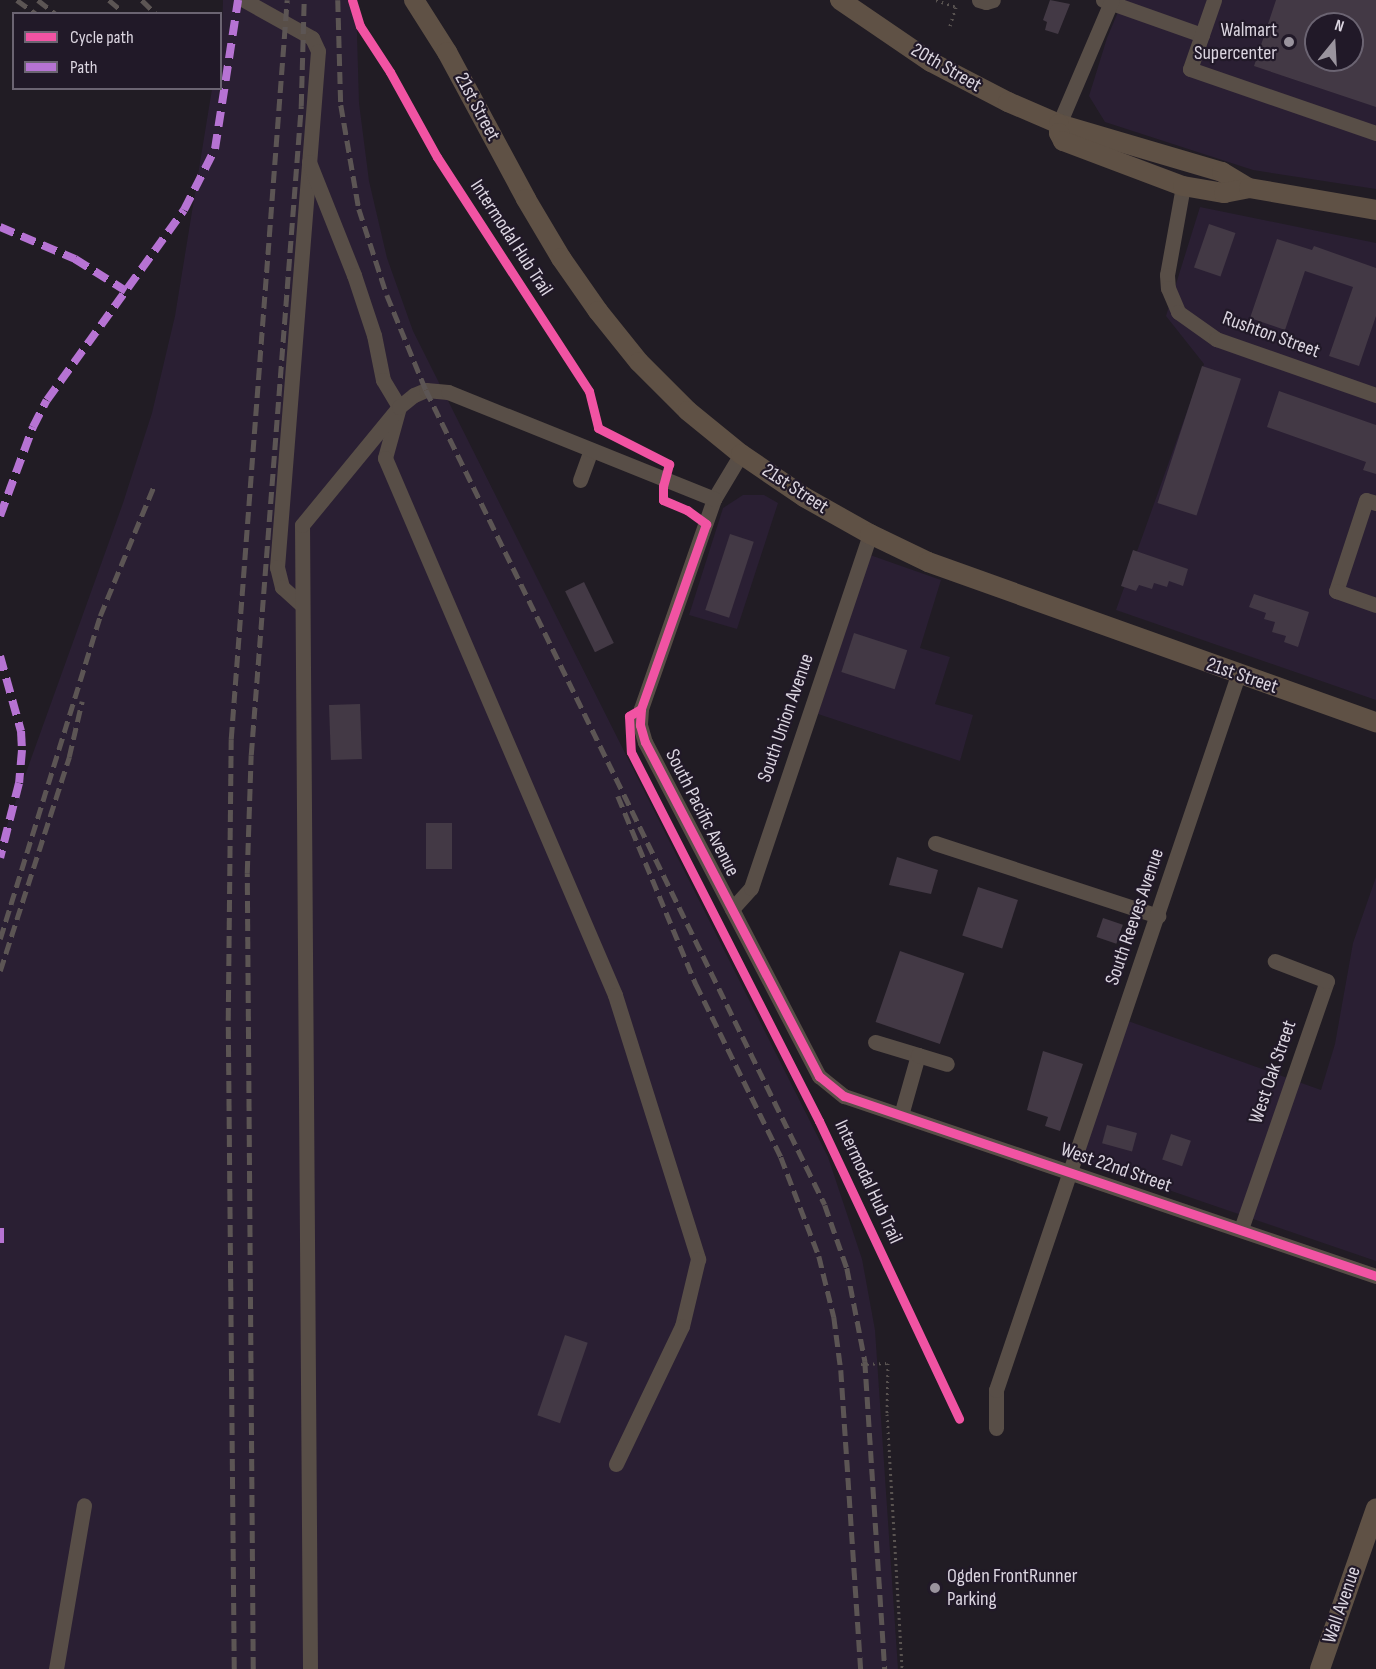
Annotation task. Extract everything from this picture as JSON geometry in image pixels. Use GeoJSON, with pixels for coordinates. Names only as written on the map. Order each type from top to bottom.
{"type":"FeatureCollection","features":[{"type":"Feature","properties":{"kind":"main road","name":"21st Street"},"geometry":{"type":"LineString","coordinates":[[414,0],[447,52],[526,199],[561,258],[598,311],[639,362],[688,411],[741,454],[804,497],[870,534],[928,562],[1238,675],[1376,722]]}},
{"type":"Feature","properties":{"kind":"main road","name":"20th Street"},"geometry":{"type":"LineString","coordinates":[[840,0],[931,62],[1008,102],[1059,124],[1222,172],[1249,188],[1376,210]]}},
{"type":"Feature","properties":{"kind":"main road","name":"20th Street"},"geometry":{"type":"LineString","coordinates":[[1059,124],[1059,133],[1063,141],[1183,186],[1224,193],[1249,188]]}},
{"type":"Feature","properties":{"kind":"main road","name":"Wall Avenue"},"geometry":{"type":"LineString","coordinates":[[1320,1669],[1376,1508]]}},
{"type":"Feature","properties":{"kind":"street"},"geometry":{"type":"LineString","coordinates":[[244,0],[312,38],[318,51],[277,567],[282,586],[302,605]]}},
{"type":"Feature","properties":{"kind":"street"},"geometry":{"type":"LineString","coordinates":[[979,0],[986,2],[993,0]]}},
{"type":"Feature","properties":{"kind":"street"},"geometry":{"type":"LineString","coordinates":[[1214,0],[1190,69],[1376,133]]}},
{"type":"Feature","properties":{"kind":"street"},"geometry":{"type":"LineString","coordinates":[[1059,124],[1108,1],[1202,35]]}},
{"type":"Feature","properties":{"kind":"street"},"geometry":{"type":"LineString","coordinates":[[309,162],[354,275],[374,335],[383,380],[399,407],[385,458],[615,995],[698,1259],[682,1326],[616,1464]]}},
{"type":"Feature","properties":{"kind":"street","name":"Rushton Street"},"geometry":{"type":"LineString","coordinates":[[1183,186],[1167,275],[1168,288],[1178,312],[1216,339],[1376,394]]}},
{"type":"Feature","properties":{"kind":"street"},"geometry":{"type":"LineString","coordinates":[[310,1669],[302,525],[399,407],[414,395],[426,390],[448,392],[714,499]]}},
{"type":"Feature","properties":{"kind":"street"},"geometry":{"type":"LineString","coordinates":[[580,480],[591,450]]}},
{"type":"Feature","properties":{"kind":"street","name":"South Pacific Avenue"},"geometry":{"type":"LineString","coordinates":[[741,454],[714,499],[642,709],[640,725],[645,742],[819,1077],[844,1096]]}},
{"type":"Feature","properties":{"kind":"street"},"geometry":{"type":"LineString","coordinates":[[1376,503],[1366,500],[1336,591],[1376,606]]}},
{"type":"Feature","properties":{"kind":"street","name":"South Union Avenue"},"geometry":{"type":"LineString","coordinates":[[732,909],[751,888],[870,534]]}},
{"type":"Feature","properties":{"kind":"street","name":"South Reeves Avenue"},"geometry":{"type":"LineString","coordinates":[[996,1428],[996,1390],[1238,675]]}},
{"type":"Feature","properties":{"kind":"street"},"geometry":{"type":"LineString","coordinates":[[935,843],[1158,916]]}},
{"type":"Feature","properties":{"kind":"street","name":"West Oak Street"},"geometry":{"type":"LineString","coordinates":[[1241,1229],[1327,981],[1275,962]]}},
{"type":"Feature","properties":{"kind":"street"},"geometry":{"type":"LineString","coordinates":[[875,1042],[947,1064]]}},
{"type":"Feature","properties":{"kind":"street"},"geometry":{"type":"LineString","coordinates":[[901,1115],[918,1056]]}},
{"type":"Feature","properties":{"kind":"street","name":"West 22nd Street"},"geometry":{"type":"LineString","coordinates":[[844,1096],[1376,1276]]}},
{"type":"Feature","properties":{"kind":"street"},"geometry":{"type":"LineString","coordinates":[[56,1669],[84,1505]]}},
{"type":"Feature","properties":{"kind":"path"},"geometry":{"type":"LineString","coordinates":[[936,0],[956,7],[949,28]]}},
{"type":"Feature","properties":{"kind":"path"},"geometry":{"type":"LineString","coordinates":[[861,1364],[888,1363],[886,1414],[902,1669]]}},
{"type":"Feature","properties":{"kind":"shaded area"},"geometry":{"type":"Polygon","coordinates":[[[223,0],[356,0],[359,103],[369,181],[387,258],[413,331],[828,1157],[862,1259],[875,1330],[898,1669],[0,1669],[0,845],[123,503],[152,413],[175,316],[212,90],[222,90],[223,0]]]}},
{"type":"Feature","properties":{"kind":"shaded area"},"geometry":{"type":"Polygon","coordinates":[[[1123,0],[1376,0],[1376,189],[1253,170],[1105,122],[1089,96],[1107,38],[1123,0]]]}},
{"type":"Feature","properties":{"kind":"shaded area"},"geometry":{"type":"Polygon","coordinates":[[[1200,207],[1376,243],[1376,700],[1116,610],[1204,364],[1166,316],[1200,207]]]}},
{"type":"Feature","properties":{"kind":"shaded area"},"geometry":{"type":"Polygon","coordinates":[[[743,495],[764,495],[778,503],[737,629],[689,615],[723,508],[743,495]]]}},
{"type":"Feature","properties":{"kind":"shaded area"},"geometry":{"type":"Polygon","coordinates":[[[870,555],[941,580],[920,648],[950,657],[935,704],[973,715],[960,761],[818,714],[870,555]]]}},
{"type":"Feature","properties":{"kind":"shaded area"},"geometry":{"type":"Polygon","coordinates":[[[1376,877],[1376,1261],[1081,1160],[1128,1021],[1321,1090],[1335,1044],[1353,943],[1376,877]]]}},
{"type":"Feature","properties":{"kind":"building"},"geometry":{"type":"Polygon","coordinates":[[[1050,0],[1070,4],[1058,34],[1045,30],[1047,22],[1043,20],[1050,0]]]}},
{"type":"Feature","properties":{"kind":"building","name":"Walmart Supercenter"},"geometry":{"type":"Polygon","coordinates":[[[1276,0],[1376,0],[1376,107],[1254,66],[1276,0]]]}},
{"type":"Feature","properties":{"kind":"building"},"geometry":{"type":"Polygon","coordinates":[[[1209,224],[1235,233],[1220,277],[1194,267],[1209,224]]]}},
{"type":"Feature","properties":{"kind":"building"},"geometry":{"type":"Polygon","coordinates":[[[1277,239],[1312,250],[1314,246],[1376,268],[1376,316],[1359,366],[1329,356],[1353,287],[1305,271],[1285,330],[1250,318],[1277,239]]]}},
{"type":"Feature","properties":{"kind":"building"},"geometry":{"type":"Polygon","coordinates":[[[1202,366],[1241,379],[1196,516],[1158,503],[1202,366]]]}},
{"type":"Feature","properties":{"kind":"building"},"geometry":{"type":"Polygon","coordinates":[[[1279,391],[1376,425],[1376,474],[1363,470],[1366,462],[1267,427],[1279,391]]]}},
{"type":"Feature","properties":{"kind":"building"},"geometry":{"type":"Polygon","coordinates":[[[730,534],[754,542],[729,618],[705,610],[730,534]]]}},
{"type":"Feature","properties":{"kind":"building"},"geometry":{"type":"Polygon","coordinates":[[[1133,550],[1188,569],[1183,586],[1169,581],[1167,587],[1154,583],[1152,589],[1139,585],[1136,591],[1121,586],[1133,550]]]}},
{"type":"Feature","properties":{"kind":"building"},"geometry":{"type":"Polygon","coordinates":[[[584,582],[614,643],[595,652],[565,591],[584,582]]]}},
{"type":"Feature","properties":{"kind":"building"},"geometry":{"type":"Polygon","coordinates":[[[1254,594],[1309,612],[1298,647],[1284,642],[1286,636],[1272,632],[1275,622],[1264,619],[1266,613],[1249,607],[1254,594]]]}},
{"type":"Feature","properties":{"kind":"building"},"geometry":{"type":"Polygon","coordinates":[[[854,633],[907,650],[895,689],[841,672],[854,633]]]}},
{"type":"Feature","properties":{"kind":"building"},"geometry":{"type":"Polygon","coordinates":[[[360,704],[362,759],[331,760],[329,705],[360,704]]]}},
{"type":"Feature","properties":{"kind":"building"},"geometry":{"type":"Polygon","coordinates":[[[426,823],[452,823],[452,869],[426,869],[426,823]]]}},
{"type":"Feature","properties":{"kind":"building"},"geometry":{"type":"Polygon","coordinates":[[[897,857],[938,870],[931,894],[889,885],[897,857]]]}},
{"type":"Feature","properties":{"kind":"building"},"geometry":{"type":"Polygon","coordinates":[[[978,887],[1018,900],[1002,948],[962,936],[978,887]]]}},
{"type":"Feature","properties":{"kind":"building"},"geometry":{"type":"Polygon","coordinates":[[[1103,918],[1123,925],[1116,944],[1096,937],[1103,918]]]}},
{"type":"Feature","properties":{"kind":"building"},"geometry":{"type":"Polygon","coordinates":[[[900,951],[964,973],[940,1044],[876,1022],[900,951]]]}},
{"type":"Feature","properties":{"kind":"building"},"geometry":{"type":"Polygon","coordinates":[[[1043,1051],[1083,1064],[1060,1131],[1045,1126],[1048,1117],[1027,1110],[1043,1051]]]}},
{"type":"Feature","properties":{"kind":"building"},"geometry":{"type":"Polygon","coordinates":[[[1107,1125],[1137,1133],[1132,1151],[1102,1143],[1107,1125]]]}},
{"type":"Feature","properties":{"kind":"building"},"geometry":{"type":"Polygon","coordinates":[[[1171,1134],[1191,1141],[1182,1166],[1162,1160],[1171,1134]]]}},
{"type":"Feature","properties":{"kind":"building"},"geometry":{"type":"Polygon","coordinates":[[[565,1335],[588,1343],[560,1423],[537,1415],[565,1335]]]}},
{"type":"Feature","properties":{"kind":"railway"},"geometry":{"type":"LineString","coordinates":[[17,0],[33,12]]}},
{"type":"Feature","properties":{"kind":"railway"},"geometry":{"type":"LineString","coordinates":[[38,0],[53,12]]}},
{"type":"Feature","properties":{"kind":"railway"},"geometry":{"type":"LineString","coordinates":[[109,0],[122,11]]}},
{"type":"Feature","properties":{"kind":"railway"},"geometry":{"type":"LineString","coordinates":[[142,0],[154,12]]}},
{"type":"Feature","properties":{"kind":"railway"},"geometry":{"type":"LineString","coordinates":[[234,1669],[228,1020],[231,739],[287,0]]}},
{"type":"Feature","properties":{"kind":"railway"},"geometry":{"type":"LineString","coordinates":[[253,1669],[247,873],[251,755],[301,106],[304,0]]}},
{"type":"Feature","properties":{"kind":"railway"},"geometry":{"type":"LineString","coordinates":[[338,0],[341,105],[359,209],[387,295],[426,390],[825,1205],[847,1268],[865,1361],[885,1669]]}},
{"type":"Feature","properties":{"kind":"railway"},"geometry":{"type":"LineString","coordinates":[[0,939],[100,616],[153,488]]}},
{"type":"Feature","properties":{"kind":"railway"},"geometry":{"type":"LineString","coordinates":[[0,971],[69,757],[82,701]]}},
{"type":"Feature","properties":{"kind":"railway"},"geometry":{"type":"LineString","coordinates":[[618,796],[696,984],[781,1157],[819,1256],[834,1317],[841,1370],[861,1669]]}},
{"type":"Feature","properties":{"kind":"marked path"},"geometry":{"type":"LineString","coordinates":[[0,516],[33,427],[47,400],[184,210],[215,149],[238,0]]}},
{"type":"Feature","properties":{"kind":"marked path"},"geometry":{"type":"LineString","coordinates":[[0,227],[75,259],[126,291]]}},
{"type":"Feature","properties":{"kind":"marked path"},"geometry":{"type":"LineString","coordinates":[[0,656],[21,731],[22,750],[19,783],[0,858]]}},
{"type":"Feature","properties":{"kind":"marked path"},"geometry":{"type":"LineString","coordinates":[[0,1228],[0,1250]]}},
{"type":"Feature","properties":{"kind":"cycle path","name":"Intermodal Hub Trail"},"geometry":{"type":"LineString","coordinates":[[352,0],[360,26],[390,72],[437,157],[589,391],[598,428],[669,464],[663,486],[663,500],[687,510],[706,524],[641,709],[640,725],[645,742],[819,1076],[844,1096],[1376,1276]]}},
{"type":"Feature","properties":{"kind":"cycle path","name":"Intermodal Hub Trail"},"geometry":{"type":"LineString","coordinates":[[641,709],[629,716],[631,752],[819,1121],[959,1419]]}},
{"type":"Feature","properties":{"kind":"place","name":"Walmart Supercenter"},"geometry":{"type":"Point","coordinates":[1289,42]}},
{"type":"Feature","properties":{"kind":"place","name":"Ogden FrontRunner Parking"},"geometry":{"type":"Point","coordinates":[935,1588]}}]}
